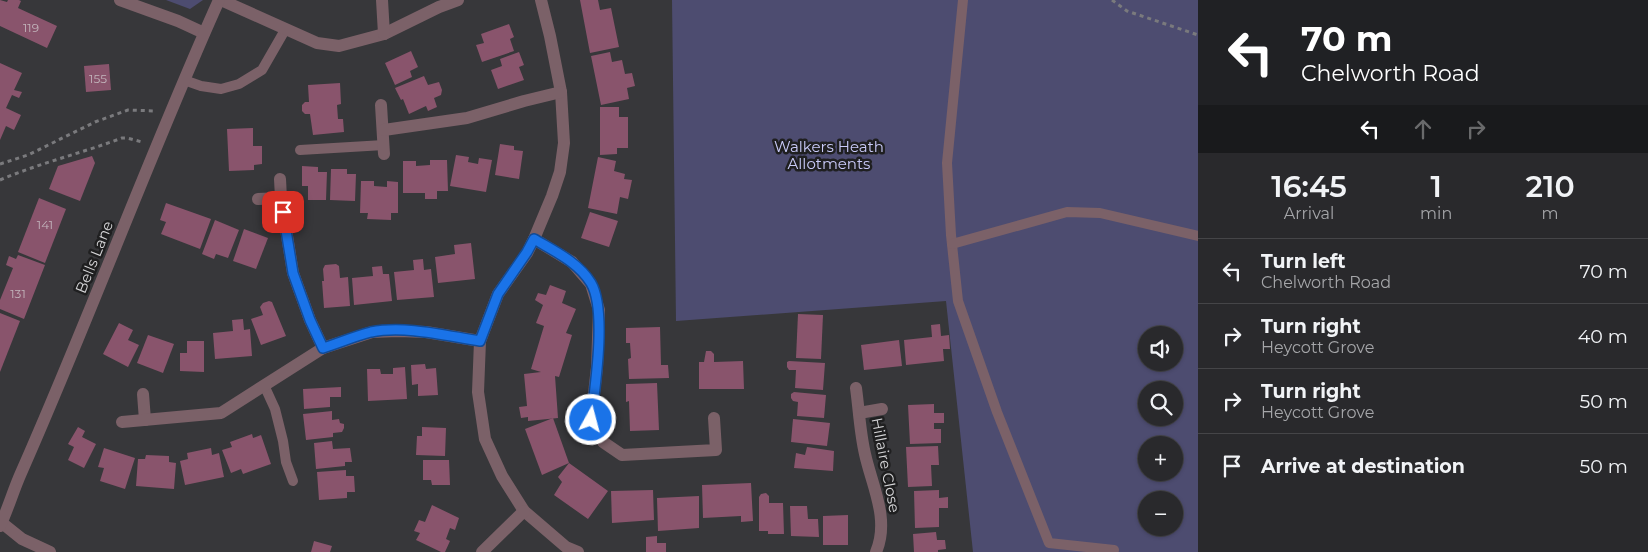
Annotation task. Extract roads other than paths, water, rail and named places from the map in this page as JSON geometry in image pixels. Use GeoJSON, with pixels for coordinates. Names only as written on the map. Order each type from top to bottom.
{"type":"FeatureCollection","features":[{"type":"Feature","properties":{"kind":"street"},"geometry":{"type":"LineString","coordinates":[[120,0],[178,21],[204,33]]}},
{"type":"Feature","properties":{"kind":"street"},"geometry":{"type":"LineString","coordinates":[[220,0],[317,43],[340,46],[384,34],[439,7],[458,0]]}},
{"type":"Feature","properties":{"kind":"street","name":"Bells Lane"},"geometry":{"type":"LineString","coordinates":[[1,524],[10,497],[170,112],[220,0]]}},
{"type":"Feature","properties":{"kind":"street"},"geometry":{"type":"LineString","coordinates":[[382,0],[384,34]]}},
{"type":"Feature","properties":{"kind":"street"},"geometry":{"type":"LineString","coordinates":[[541,0],[561,92],[564,143],[560,172],[534,239],[498,294],[480,341],[478,392],[485,439],[502,476],[524,511],[566,547],[578,552]]}},
{"type":"Feature","properties":{"kind":"street"},"geometry":{"type":"LineString","coordinates":[[384,130],[467,118],[561,92]]}},
{"type":"Feature","properties":{"kind":"street"},"geometry":{"type":"LineString","coordinates":[[381,104],[384,150]]}},
{"type":"Feature","properties":{"kind":"street"},"geometry":{"type":"LineString","coordinates":[[280,179],[281,198],[293,273],[310,320],[323,348]]}},
{"type":"Feature","properties":{"kind":"street"},"geometry":{"type":"LineString","coordinates":[[258,199],[281,198]]}},
{"type":"Feature","properties":{"kind":"street"},"geometry":{"type":"LineString","coordinates":[[534,239],[572,262],[591,284],[599,310],[597,366],[591,420],[603,442],[622,455],[716,450],[714,418]]}},
{"type":"Feature","properties":{"kind":"street"},"geometry":{"type":"LineString","coordinates":[[122,422],[221,413],[323,348],[372,332],[398,330],[426,332],[480,341]]}},
{"type":"Feature","properties":{"kind":"street","name":"Hillaire Close"},"geometry":{"type":"LineString","coordinates":[[856,388],[865,454],[876,488],[881,515],[876,552]]}},
{"type":"Feature","properties":{"kind":"street"},"geometry":{"type":"LineString","coordinates":[[143,394],[145,420]]}},
{"type":"Feature","properties":{"kind":"street","name":"Hillaire Close"},"geometry":{"type":"LineString","coordinates":[[859,413],[882,410]]}},
{"type":"Feature","properties":{"kind":"street"},"geometry":{"type":"LineString","coordinates":[[482,552],[524,511]]}},
{"type":"Feature","properties":{"kind":"street"},"geometry":{"type":"LineString","coordinates":[[1,524],[22,539],[50,552]]}},
{"type":"Feature","properties":{"kind":"lane"},"geometry":{"type":"LineString","coordinates":[[963,0],[947,162],[958,301],[997,412],[1049,543],[1114,550]]}},
{"type":"Feature","properties":{"kind":"lane"},"geometry":{"type":"LineString","coordinates":[[184,80],[201,86],[221,89],[238,84],[262,70],[285,30]]}},
{"type":"Feature","properties":{"kind":"lane"},"geometry":{"type":"LineString","coordinates":[[300,150],[384,150]]}},
{"type":"Feature","properties":{"kind":"lane"},"geometry":{"type":"LineString","coordinates":[[952,244],[1067,212],[1100,213],[1198,236]]}},
{"type":"Feature","properties":{"kind":"lane"},"geometry":{"type":"LineString","coordinates":[[264,385],[275,409],[286,462],[293,481]]}},
{"type":"Feature","properties":{"kind":"park label","name":"Walkers Heath Allotments"},"geometry":{"type":"Point","coordinates":[829,154]}}]}
